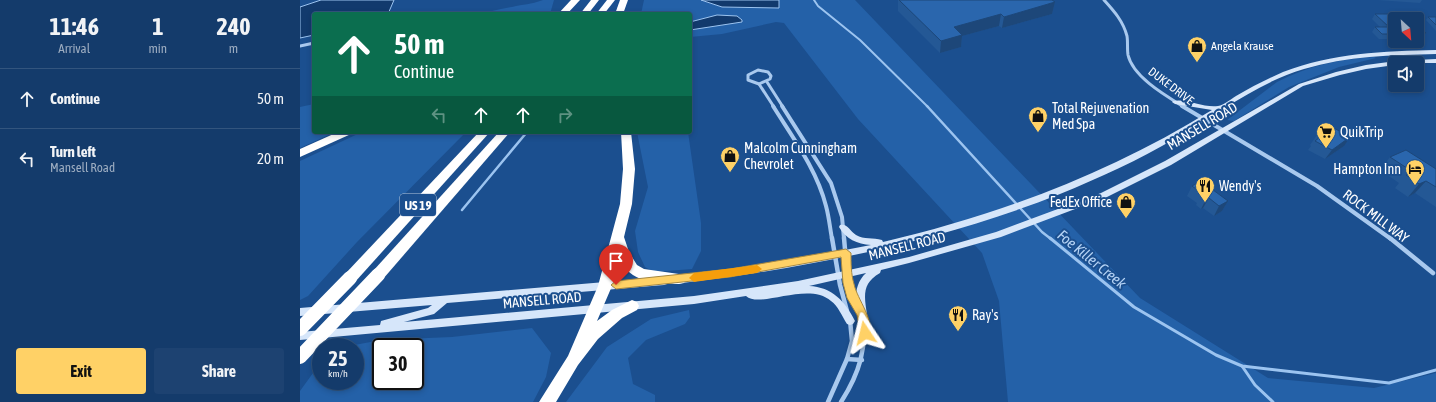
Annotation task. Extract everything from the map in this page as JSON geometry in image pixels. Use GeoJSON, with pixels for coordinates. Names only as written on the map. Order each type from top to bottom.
{"type":"FeatureCollection","features":[{"type":"Feature","properties":{"kind":"highway"},"geometry":{"type":"LineString","coordinates":[[564,12],[576,0]]}},
{"type":"Feature","properties":{"kind":"highway"},"geometry":{"type":"LineString","coordinates":[[586,12],[595,0]]}},
{"type":"Feature","properties":{"kind":"highway"},"geometry":{"type":"LineString","coordinates":[[602,12],[611,0]]}},
{"type":"Feature","properties":{"kind":"highway"},"geometry":{"type":"LineString","coordinates":[[620,12],[624,0]]}},
{"type":"Feature","properties":{"kind":"highway"},"geometry":{"type":"LineString","coordinates":[[300,153],[343,134]]}},
{"type":"Feature","properties":{"kind":"highway","name":"US 19"},"geometry":{"type":"LineString","coordinates":[[300,329],[350,278],[483,134]]}},
{"type":"Feature","properties":{"kind":"highway","name":"US 19"},"geometry":{"type":"LineString","coordinates":[[300,357],[378,275],[503,134]]}},
{"type":"Feature","properties":{"kind":"highway"},"geometry":{"type":"LineString","coordinates":[[547,402],[575,355],[605,286],[618,236],[629,184],[629,155],[626,134]]}},
{"type":"Feature","properties":{"kind":"highway"},"geometry":{"type":"LineString","coordinates":[[618,236],[624,258],[633,270],[647,276],[679,279]]}},
{"type":"Feature","properties":{"kind":"highway"},"geometry":{"type":"LineString","coordinates":[[575,355],[605,322],[632,306]]}},
{"type":"Feature","properties":{"kind":"main road","name":"MANSELL ROAD"},"geometry":{"type":"LineString","coordinates":[[300,312],[679,279],[764,268],[901,241],[986,217],[1053,193],[1155,147],[1262,84],[1302,67],[1370,55],[1436,52]]}},
{"type":"Feature","properties":{"kind":"main road","name":"MANSELL ROAD"},"geometry":{"type":"LineString","coordinates":[[300,336],[632,306],[741,294],[843,275],[909,260],[998,235],[1104,195],[1148,173],[1288,92],[1316,79],[1338,73],[1396,63],[1436,61]]}},
{"type":"Feature","properties":{"kind":"main road"},"geometry":{"type":"LineString","coordinates":[[1175,102],[1208,108],[1223,108]]}},
{"type":"Feature","properties":{"kind":"main road"},"geometry":{"type":"LineString","coordinates":[[843,227],[849,235],[856,240],[864,242],[901,241]]}},
{"type":"Feature","properties":{"kind":"main road"},"geometry":{"type":"LineString","coordinates":[[862,314],[860,294],[866,278],[873,272],[909,260]]}},
{"type":"Feature","properties":{"kind":"main road"},"geometry":{"type":"LineString","coordinates":[[741,294],[762,297],[817,289],[833,298],[850,321]]}},
{"type":"Feature","properties":{"kind":"main road"},"geometry":{"type":"LineString","coordinates":[[358,330],[421,315],[439,306],[444,300]]}},
{"type":"Feature","properties":{"kind":"street","name":"DUKE DRIVE"},"geometry":{"type":"LineString","coordinates":[[1104,0],[1118,15],[1122,24],[1127,37],[1128,55],[1134,68],[1147,81],[1175,102],[1222,131]]}},
{"type":"Feature","properties":{"kind":"street"},"geometry":{"type":"LineString","coordinates":[[300,46],[312,43]]}},
{"type":"Feature","properties":{"kind":"street"},"geometry":{"type":"LineString","coordinates":[[754,71],[765,71],[771,76],[767,82],[759,84],[750,82],[748,80],[748,75],[754,71]]}},
{"type":"Feature","properties":{"kind":"street"},"geometry":{"type":"LineString","coordinates":[[767,82],[831,183],[839,204],[846,253],[843,275],[852,340],[847,359],[828,402]]}},
{"type":"Feature","properties":{"kind":"street"},"geometry":{"type":"LineString","coordinates":[[759,84],[806,159],[819,186],[826,206],[835,255],[852,298],[862,314],[865,341],[862,360],[854,382],[841,402]]}},
{"type":"Feature","properties":{"kind":"street","name":"ROCK MILL WAY"},"geometry":{"type":"LineString","coordinates":[[1222,131],[1317,186],[1369,222],[1433,273]]}},
{"type":"Feature","properties":{"kind":"street"},"geometry":{"type":"LineString","coordinates":[[847,359],[862,360]]}},
{"type":"Feature","properties":{"kind":"shaded area"},"geometry":{"type":"Polygon","coordinates":[[[321,0],[394,0],[389,12],[312,12],[312,35],[300,38],[300,7],[321,0]]]}},
{"type":"Feature","properties":{"kind":"shaded area"},"geometry":{"type":"Polygon","coordinates":[[[543,0],[554,0],[551,12],[489,12],[516,6],[531,4],[543,0]]]}},
{"type":"Feature","properties":{"kind":"shaded area"},"geometry":{"type":"Polygon","coordinates":[[[644,0],[701,0],[722,7],[778,8],[779,0],[855,0],[1140,298],[1268,378],[1374,388],[1436,373],[1436,402],[1008,402],[999,301],[982,253],[858,119],[784,23],[776,22],[722,34],[692,37],[692,12],[641,12],[644,0]]]}},
{"type":"Feature","properties":{"kind":"shaded area"},"geometry":{"type":"Polygon","coordinates":[[[701,0],[779,0],[779,8],[722,7],[701,0]]]}},
{"type":"Feature","properties":{"kind":"shaded area"},"geometry":{"type":"Polygon","coordinates":[[[717,15],[737,16],[742,20],[742,22],[692,30],[692,21],[717,15]]]}},
{"type":"Feature","properties":{"kind":"shaded area"},"geometry":{"type":"Polygon","coordinates":[[[1374,57],[1376,58],[1339,67],[1289,87],[1234,121],[1227,120],[1277,82],[1288,76],[1324,64],[1374,57]]]}},
{"type":"Feature","properties":{"kind":"shaded area"},"geometry":{"type":"Polygon","coordinates":[[[312,104],[312,134],[331,134],[300,148],[300,107],[312,104]]]}},
{"type":"Feature","properties":{"kind":"shaded area"},"geometry":{"type":"Polygon","coordinates":[[[358,134],[464,134],[357,242],[308,296],[300,300],[300,161],[358,134]]]}},
{"type":"Feature","properties":{"kind":"shaded area"},"geometry":{"type":"Polygon","coordinates":[[[637,134],[688,134],[701,223],[701,251],[692,269],[654,272],[645,267],[638,252],[635,231],[648,187],[637,134]]]}},
{"type":"Feature","properties":{"kind":"shaded area"},"geometry":{"type":"Polygon","coordinates":[[[689,310],[690,317],[685,324],[646,340],[628,358],[633,384],[655,395],[655,402],[566,402],[607,347],[651,319],[689,310]]]}},
{"type":"Feature","properties":{"kind":"shaded area"},"geometry":{"type":"Polygon","coordinates":[[[532,328],[551,353],[546,377],[533,402],[300,402],[300,391],[312,374],[312,390],[364,390],[364,343],[372,342],[372,390],[424,390],[424,338],[452,337],[532,328]]]}},
{"type":"Feature","properties":{"kind":"building"},"geometry":{"type":"Polygon","coordinates":[[[899,0],[1052,0],[1055,2],[1004,17],[1001,14],[954,27],[962,35],[941,41],[899,0]]]}},
{"type":"Feature","properties":{"kind":"building"},"geometry":{"type":"Polygon","coordinates":[[[1375,14],[1388,14],[1388,26],[1375,14]]]}},
{"type":"Feature","properties":{"kind":"building"},"geometry":{"type":"Polygon","coordinates":[[[1428,17],[1436,17],[1436,25],[1428,17]]]}},
{"type":"Feature","properties":{"kind":"building"},"geometry":{"type":"Polygon","coordinates":[[[1375,27],[1388,27],[1388,34],[1382,34],[1375,27]]]}},
{"type":"Feature","properties":{"kind":"building"},"geometry":{"type":"Polygon","coordinates":[[[1334,128],[1350,137],[1332,150],[1315,141],[1320,137],[1317,135],[1326,129],[1329,131],[1334,128]]]}},
{"type":"Feature","properties":{"kind":"building"},"geometry":{"type":"Polygon","coordinates":[[[1406,150],[1436,169],[1436,187],[1426,181],[1419,184],[1406,175],[1413,172],[1390,157],[1406,150]]]}},
{"type":"Feature","properties":{"kind":"building"},"geometry":{"type":"Polygon","coordinates":[[[1201,181],[1228,201],[1219,206],[1209,198],[1206,199],[1201,195],[1203,194],[1192,186],[1201,181]]]}},
{"type":"Feature","properties":{"kind":"waterway","name":"Foe Killer Creek"},"geometry":{"type":"LineString","coordinates":[[814,0],[818,6],[860,40],[927,106]]}},
{"type":"Feature","properties":{"kind":"waterway","name":"Foe Killer Creek"},"geometry":{"type":"LineString","coordinates":[[927,106],[1042,232],[1051,239]]}},
{"type":"Feature","properties":{"kind":"waterway"},"geometry":{"type":"LineString","coordinates":[[462,210],[525,134]]}},
{"type":"Feature","properties":{"kind":"waterway","name":"Foe Killer Creek"},"geometry":{"type":"LineString","coordinates":[[1050,238],[1134,307],[1216,355],[1242,366]]}},
{"type":"Feature","properties":{"kind":"waterway","name":"Foe Killer Creek"},"geometry":{"type":"LineString","coordinates":[[1242,366],[1389,383],[1436,370]]}},
{"type":"Feature","properties":{"kind":"waterway"},"geometry":{"type":"LineString","coordinates":[[1242,366],[1255,385],[1273,402]]}},
{"type":"Feature","properties":{"kind":"slow traffic"},"geometry":{"type":"LineString","coordinates":[[694,278],[757,269]]}},
{"type":"Feature","properties":{"kind":"place","name":"Angela Krause"},"geometry":{"type":"Point","coordinates":[1197,63]}},
{"type":"Feature","properties":{"kind":"place","name":"Total Rejuvenation Med Spa"},"geometry":{"type":"Point","coordinates":[1038,133]}},
{"type":"Feature","properties":{"kind":"place","name":"QuikTrip"},"geometry":{"type":"Point","coordinates":[1326,149]}},
{"type":"Feature","properties":{"kind":"place","name":"Malcolm Cunningham Chevrolet"},"geometry":{"type":"Point","coordinates":[730,173]}},
{"type":"Feature","properties":{"kind":"place","name":"Hampton Inn"},"geometry":{"type":"Point","coordinates":[1415,186]}},
{"type":"Feature","properties":{"kind":"place","name":"Wendy's"},"geometry":{"type":"Point","coordinates":[1205,203]}},
{"type":"Feature","properties":{"kind":"place","name":"FedEx Office"},"geometry":{"type":"Point","coordinates":[1126,219]}},
{"type":"Feature","properties":{"kind":"place","name":"Ray's"},"geometry":{"type":"Point","coordinates":[958,332]}},
{"type":"Feature","properties":{"kind":"route"},"geometry":{"type":"LineString","coordinates":[[616,285],[659,282],[730,273],[846,253],[848,283],[852,298],[862,314],[865,333]]}}]}
